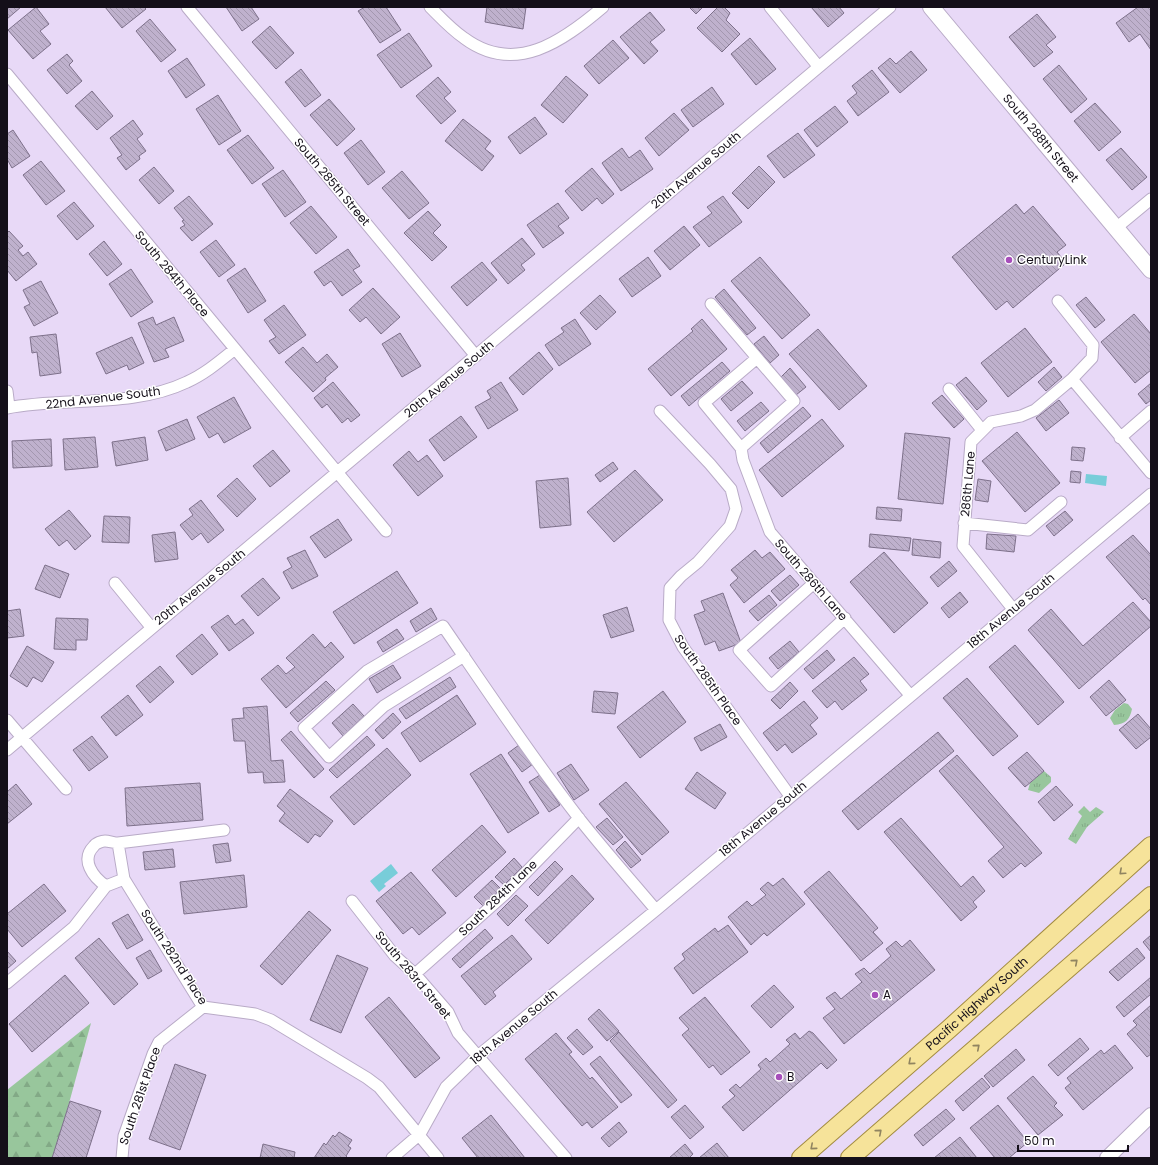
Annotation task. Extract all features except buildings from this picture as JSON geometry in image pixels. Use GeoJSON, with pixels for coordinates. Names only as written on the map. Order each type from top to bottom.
{"type":"FeatureCollection","features":[{"type":"Feature","properties":{"kind":"main road","name":"South 288th Street"},"geometry":{"type":"LineString","coordinates":[[931,7],[1151,270]]}},
{"type":"Feature","properties":{"kind":"main road","name":"Pacific Highway South"},"geometry":{"type":"LineString","coordinates":[[801,1158],[949,1029],[1151,846]]}},
{"type":"Feature","properties":{"kind":"main road"},"geometry":{"type":"LineString","coordinates":[[850,1158],[1151,896]]}},
{"type":"Feature","properties":{"kind":"street","name":"South 285th Street"},"geometry":{"type":"LineString","coordinates":[[187,7],[476,356]]}},
{"type":"Feature","properties":{"kind":"street"},"geometry":{"type":"LineString","coordinates":[[430,7],[465,39],[492,53],[505,55],[530,52],[562,39],[603,7]]}},
{"type":"Feature","properties":{"kind":"street"},"geometry":{"type":"LineString","coordinates":[[770,7],[818,66]]}},
{"type":"Feature","properties":{"kind":"street","name":"20th Avenue South"},"geometry":{"type":"LineString","coordinates":[[7,750],[151,627],[339,473],[818,66],[890,7]]}},
{"type":"Feature","properties":{"kind":"street","name":"South 284th Place"},"geometry":{"type":"LineString","coordinates":[[7,74],[386,531]]}},
{"type":"Feature","properties":{"kind":"street"},"geometry":{"type":"LineString","coordinates":[[1116,228],[1151,199]]}},
{"type":"Feature","properties":{"kind":"street","name":"286th Lane"},"geometry":{"type":"LineString","coordinates":[[1013,609],[963,546],[971,442],[991,422],[1021,416],[1035,410],[1072,380],[1092,358],[1093,345],[1058,301]]}},
{"type":"Feature","properties":{"kind":"street"},"geometry":{"type":"LineString","coordinates":[[711,304],[794,401],[741,448]]}},
{"type":"Feature","properties":{"kind":"street","name":"22nd Avenue South"},"geometry":{"type":"LineString","coordinates":[[8,408],[129,397],[166,390],[199,376],[235,349]]}},
{"type":"Feature","properties":{"kind":"street","name":"South 286th Lane"},"geometry":{"type":"LineString","coordinates":[[757,358],[704,404],[741,448],[743,460],[770,532],[910,695]]}},
{"type":"Feature","properties":{"kind":"street"},"geometry":{"type":"LineString","coordinates":[[1072,380],[1151,473]]}},
{"type":"Feature","properties":{"kind":"street"},"geometry":{"type":"LineString","coordinates":[[949,388],[982,430]]}},
{"type":"Feature","properties":{"kind":"street"},"geometry":{"type":"LineString","coordinates":[[7,390],[8,408]]}},
{"type":"Feature","properties":{"kind":"street","name":"South 285th Place"},"geometry":{"type":"LineString","coordinates":[[660,411],[710,464],[731,489],[736,509],[730,526],[698,562],[681,576],[670,588],[669,620],[682,647],[790,796]]}},
{"type":"Feature","properties":{"kind":"street"},"geometry":{"type":"LineString","coordinates":[[1120,438],[1151,411]]}},
{"type":"Feature","properties":{"kind":"street","name":"18th Avenue South"},"geometry":{"type":"LineString","coordinates":[[392,1158],[420,1134],[446,1087],[479,1056],[656,910],[1151,494]]}},
{"type":"Feature","properties":{"kind":"street"},"geometry":{"type":"LineString","coordinates":[[964,523],[1028,530],[1061,502]]}},
{"type":"Feature","properties":{"kind":"street"},"geometry":{"type":"LineString","coordinates":[[115,583],[151,627]]}},
{"type":"Feature","properties":{"kind":"street"},"geometry":{"type":"LineString","coordinates":[[814,583],[739,650],[770,686],[844,618]]}},
{"type":"Feature","properties":{"kind":"street"},"geometry":{"type":"LineString","coordinates":[[464,656],[384,706],[329,757],[304,728],[367,671],[443,626],[579,818],[656,910]]}},
{"type":"Feature","properties":{"kind":"street"},"geometry":{"type":"LineString","coordinates":[[7,720],[66,789]]}},
{"type":"Feature","properties":{"kind":"street","name":"South 284th Lane"},"geometry":{"type":"LineString","coordinates":[[415,974],[504,895],[579,818]]}},
{"type":"Feature","properties":{"kind":"street"},"geometry":{"type":"LineString","coordinates":[[106,886],[93,874],[87,859],[90,850],[96,844],[105,841],[118,843],[224,830]]}},
{"type":"Feature","properties":{"kind":"street","name":"South 282nd Place"},"geometry":{"type":"LineString","coordinates":[[118,843],[124,879],[203,1007],[255,1014],[280,1024],[367,1078],[379,1087],[420,1134],[438,1158]]}},
{"type":"Feature","properties":{"kind":"street"},"geometry":{"type":"LineString","coordinates":[[7,983],[74,927],[106,886],[124,879]]}},
{"type":"Feature","properties":{"kind":"street","name":"South 283rd Street"},"geometry":{"type":"LineString","coordinates":[[352,901],[395,956],[415,974],[448,1012],[458,1033],[566,1158]]}},
{"type":"Feature","properties":{"kind":"street","name":"South 281st Place"},"geometry":{"type":"LineString","coordinates":[[122,1158],[124,1136],[153,1054],[159,1042],[203,1007]]}},
{"type":"Feature","properties":{"kind":"street"},"geometry":{"type":"LineString","coordinates":[[1108,1158],[1151,1114]]}},
{"type":"Feature","properties":{"kind":"green space"},"geometry":{"type":"Polygon","coordinates":[[[1124,703],[1128,704],[1132,709],[1130,716],[1124,722],[1114,725],[1110,718],[1115,710],[1124,703]]]}},
{"type":"Feature","properties":{"kind":"green space"},"geometry":{"type":"Polygon","coordinates":[[[1044,771],[1051,777],[1051,782],[1039,793],[1028,790],[1030,783],[1044,771]]]}},
{"type":"Feature","properties":{"kind":"green space"},"geometry":{"type":"Polygon","coordinates":[[[1084,806],[1090,812],[1096,807],[1104,812],[1087,827],[1076,844],[1068,839],[1082,816],[1078,812],[1084,806]]]}},
{"type":"Feature","properties":{"kind":"green space"},"geometry":{"type":"Polygon","coordinates":[[[91,1023],[54,1158],[7,1158],[7,1090],[91,1023]]]}},
{"type":"Feature","properties":{"kind":"shaded area"},"geometry":{"type":"Polygon","coordinates":[[[1086,474],[1107,476],[1106,486],[1085,483],[1086,474]]]}},
{"type":"Feature","properties":{"kind":"shaded area"},"geometry":{"type":"Polygon","coordinates":[[[391,864],[398,873],[384,884],[386,886],[379,892],[370,881],[391,864]]]}},
{"type":"Feature","properties":{"kind":"place","name":"CenturyLink"},"geometry":{"type":"Point","coordinates":[1009,260]}},
{"type":"Feature","properties":{"kind":"place","name":"A"},"geometry":{"type":"Point","coordinates":[875,995]}},
{"type":"Feature","properties":{"kind":"place","name":"B"},"geometry":{"type":"Point","coordinates":[779,1077]}}]}
